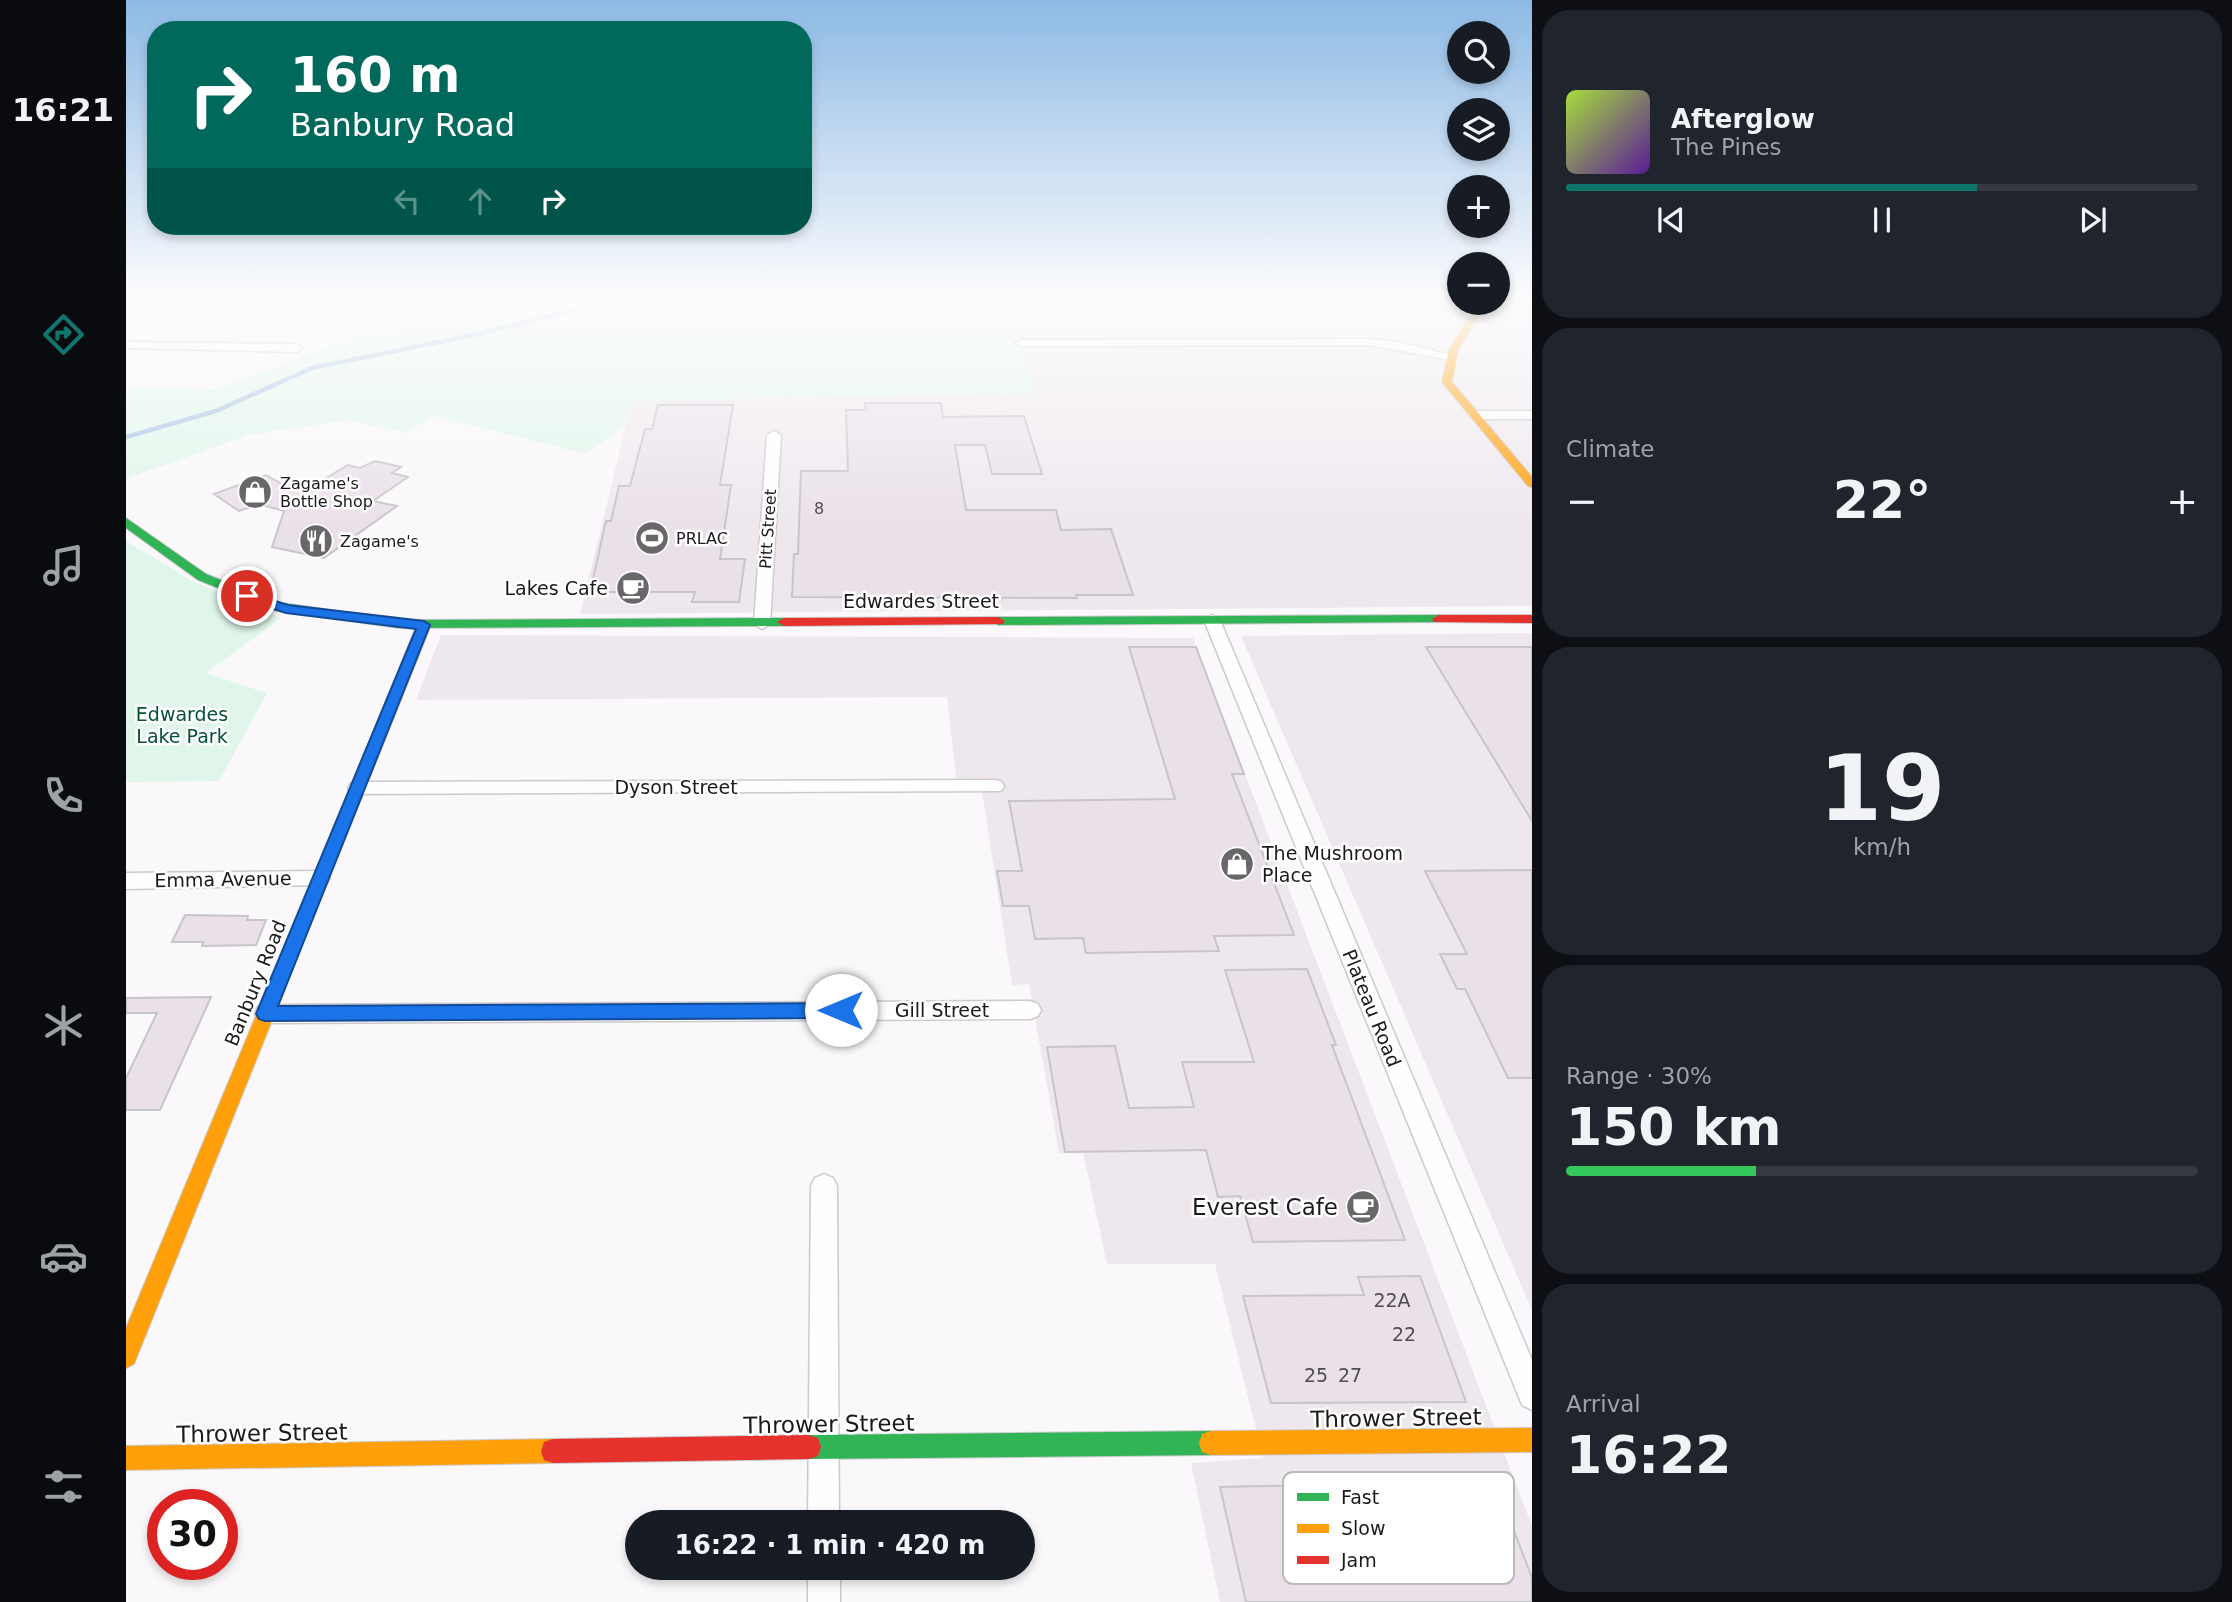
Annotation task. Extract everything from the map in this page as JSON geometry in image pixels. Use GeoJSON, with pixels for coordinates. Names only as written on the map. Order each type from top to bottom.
{"type":"FeatureCollection","features":[{"type":"Feature","properties":{"kind":"street"},"geometry":{"type":"LineString","coordinates":[[1446,376],[1447,382],[1532,484]]}},
{"type":"Feature","properties":{"kind":"street"},"geometry":{"type":"LineString","coordinates":[[1474,415],[1532,415]]}},
{"type":"Feature","properties":{"kind":"street","name":"Pitt Street"},"geometry":{"type":"LineString","coordinates":[[762,624],[774,435]]}},
{"type":"Feature","properties":{"kind":"street","name":"Edwardes Street"},"geometry":{"type":"LineString","coordinates":[[126,508],[230,577],[312,612]]}},
{"type":"Feature","properties":{"kind":"street","name":"Edwardes Street"},"geometry":{"type":"LineString","coordinates":[[126,522],[202,577],[272,606],[424,625],[1532,619]]}},
{"type":"Feature","properties":{"kind":"street","name":"Plateau Road"},"geometry":{"type":"LineString","coordinates":[[1212,620],[1532,1395]]}},
{"type":"Feature","properties":{"kind":"street","name":"Banbury Road"},"geometry":{"type":"LineString","coordinates":[[126,1356],[424,625]]}},
{"type":"Feature","properties":{"kind":"street","name":"Dyson Street"},"geometry":{"type":"LineString","coordinates":[[358,788],[994,786]]}},
{"type":"Feature","properties":{"kind":"street","name":"Emma Avenue"},"geometry":{"type":"LineString","coordinates":[[126,881],[320,878]]}},
{"type":"Feature","properties":{"kind":"street","name":"Gill Street"},"geometry":{"type":"LineString","coordinates":[[265,1014],[1030,1010]]}},
{"type":"Feature","properties":{"kind":"street"},"geometry":{"type":"LineString","coordinates":[[823,1510],[824,1186]]}},
{"type":"Feature","properties":{"kind":"street","name":"Thrower Street"},"geometry":{"type":"LineString","coordinates":[[126,1458],[1532,1440]]}},
{"type":"Feature","properties":{"kind":"street"},"geometry":{"type":"LineString","coordinates":[[824,1580],[824,1602]]}},
{"type":"Feature","properties":{"kind":"shaded area"},"geometry":{"type":"Polygon","coordinates":[[[1030,376],[1530,376],[1532,379],[1532,606],[580,614],[632,401],[1035,393],[1030,376]]]}},
{"type":"Feature","properties":{"kind":"shaded area"},"geometry":{"type":"Polygon","coordinates":[[[1532,633],[1532,1310],[1241,636],[1532,633]]]}},
{"type":"Feature","properties":{"kind":"shaded area"},"geometry":{"type":"Polygon","coordinates":[[[441,635],[1193,638],[1511,1472],[1283,1472],[1283,1584],[1514,1584],[1514,1479],[1532,1526],[1532,1602],[1220,1602],[1191,1463],[1263,1458],[1215,1264],[1107,1264],[1083,1152],[1059,1153],[1029,984],[1012,985],[980,779],[956,778],[947,697],[416,700],[441,635]]]}},
{"type":"Feature","properties":{"kind":"green space"},"geometry":{"type":"Polygon","coordinates":[[[253,376],[1030,376],[1036,393],[632,401],[626,425],[585,454],[433,416],[406,433],[349,420],[248,435],[126,479],[126,388],[216,390],[253,376]]]}},
{"type":"Feature","properties":{"kind":"green space","name":"Edwardes Lake Park"},"geometry":{"type":"Polygon","coordinates":[[[126,541],[192,581],[281,618],[206,673],[267,693],[219,781],[126,782],[126,541]]]}},
{"type":"Feature","properties":{"kind":"building"},"geometry":{"type":"Polygon","coordinates":[[[865,403],[941,403],[943,417],[1024,416],[1042,474],[992,474],[985,445],[955,445],[966,510],[1056,510],[1061,530],[1111,529],[1133,595],[1076,595],[1077,598],[792,597],[794,554],[798,554],[801,471],[848,471],[846,410],[866,410],[865,403]]]}},
{"type":"Feature","properties":{"kind":"building"},"geometry":{"type":"Polygon","coordinates":[[[658,405],[733,405],[720,485],[731,485],[720,559],[745,559],[739,602],[692,602],[695,592],[590,592],[606,521],[611,521],[619,486],[630,486],[645,429],[652,429],[658,405]]]}},
{"type":"Feature","properties":{"kind":"building"},"geometry":{"type":"Polygon","coordinates":[[[375,461],[401,467],[392,473],[408,477],[373,501],[397,506],[324,558],[272,547],[284,511],[259,504],[239,511],[214,494],[266,475],[291,489],[300,485],[309,488],[348,465],[360,468],[375,461]]]}},
{"type":"Feature","properties":{"kind":"building"},"geometry":{"type":"Polygon","coordinates":[[[1129,647],[1196,647],[1244,774],[1232,774],[1294,935],[1214,936],[1219,951],[1086,953],[1083,938],[1035,939],[1029,906],[1003,906],[997,871],[1022,871],[1009,801],[1175,799],[1129,647]]]}},
{"type":"Feature","properties":{"kind":"building"},"geometry":{"type":"Polygon","coordinates":[[[1426,647],[1532,647],[1532,821],[1426,647]]]}},
{"type":"Feature","properties":{"kind":"building"},"geometry":{"type":"Polygon","coordinates":[[[1532,870],[1532,1078],[1508,1078],[1465,989],[1457,989],[1440,954],[1467,954],[1425,871],[1532,870]]]}},
{"type":"Feature","properties":{"kind":"building"},"geometry":{"type":"Polygon","coordinates":[[[185,915],[248,916],[247,920],[266,920],[256,945],[202,946],[203,942],[172,942],[185,915]]]}},
{"type":"Feature","properties":{"kind":"building"},"geometry":{"type":"Polygon","coordinates":[[[1307,969],[1336,1045],[1332,1045],[1405,1240],[1253,1242],[1240,1196],[1218,1197],[1206,1150],[1065,1152],[1047,1047],[1115,1046],[1129,1108],[1194,1107],[1182,1062],[1254,1062],[1225,970],[1307,969]]]}},
{"type":"Feature","properties":{"kind":"building"},"geometry":{"type":"Polygon","coordinates":[[[211,997],[160,1110],[126,1110],[126,1078],[157,1013],[126,1013],[126,998],[211,997]]]}},
{"type":"Feature","properties":{"kind":"building"},"geometry":{"type":"Polygon","coordinates":[[[1420,1276],[1466,1402],[1271,1403],[1243,1296],[1364,1295],[1358,1277],[1420,1276]]]}},
{"type":"Feature","properties":{"kind":"building"},"geometry":{"type":"Polygon","coordinates":[[[1283,1486],[1283,1584],[1514,1584],[1514,1531],[1532,1578],[1532,1602],[1246,1602],[1220,1487],[1283,1486]]]}},
{"type":"Feature","properties":{"kind":"waterway"},"geometry":{"type":"LineString","coordinates":[[126,437],[216,411],[295,376]]}},
{"type":"Feature","properties":{"kind":"traffic: fast"},"geometry":{"type":"LineString","coordinates":[[126,522],[202,577],[273,606],[399,624],[784,622]]}},
{"type":"Feature","properties":{"kind":"traffic: fast"},"geometry":{"type":"LineString","coordinates":[[998,621],[1439,619]]}},
{"type":"Feature","properties":{"kind":"traffic: fast"},"geometry":{"type":"LineString","coordinates":[[809,1447],[1211,1443]]}},
{"type":"Feature","properties":{"kind":"traffic: slow"},"geometry":{"type":"LineString","coordinates":[[1448,376],[1447,382],[1532,484]]}},
{"type":"Feature","properties":{"kind":"traffic: slow"},"geometry":{"type":"LineString","coordinates":[[126,1356],[316,891]]}},
{"type":"Feature","properties":{"kind":"traffic: slow"},"geometry":{"type":"LineString","coordinates":[[1211,1443],[1532,1440]]}},
{"type":"Feature","properties":{"kind":"traffic: slow"},"geometry":{"type":"LineString","coordinates":[[126,1458],[553,1451]]}},
{"type":"Feature","properties":{"kind":"traffic: jam"},"geometry":{"type":"LineString","coordinates":[[1439,619],[1532,619]]}},
{"type":"Feature","properties":{"kind":"traffic: jam"},"geometry":{"type":"LineString","coordinates":[[784,622],[998,621]]}},
{"type":"Feature","properties":{"kind":"traffic: jam"},"geometry":{"type":"LineString","coordinates":[[316,891],[424,625]]}},
{"type":"Feature","properties":{"kind":"traffic: jam"},"geometry":{"type":"LineString","coordinates":[[553,1451],[809,1447]]}},
{"type":"Feature","properties":{"kind":"place","name":"Zagame's Bottle Shop"},"geometry":{"type":"Point","coordinates":[255,492]}},
{"type":"Feature","properties":{"kind":"place","name":"PRLAC"},"geometry":{"type":"Point","coordinates":[652,538]}},
{"type":"Feature","properties":{"kind":"place","name":"Zagame's"},"geometry":{"type":"Point","coordinates":[316,541]}},
{"type":"Feature","properties":{"kind":"place","name":"Lakes Cafe"},"geometry":{"type":"Point","coordinates":[633,588]}},
{"type":"Feature","properties":{"kind":"place","name":"The Mushroom Place"},"geometry":{"type":"Point","coordinates":[1237,864]}},
{"type":"Feature","properties":{"kind":"place","name":"Everest Cafe"},"geometry":{"type":"Point","coordinates":[1363,1207]}},
{"type":"Feature","properties":{"kind":"route"},"geometry":{"type":"LineString","coordinates":[[247,596],[286,609],[424,625],[265,1014],[841,1010]]}}]}
